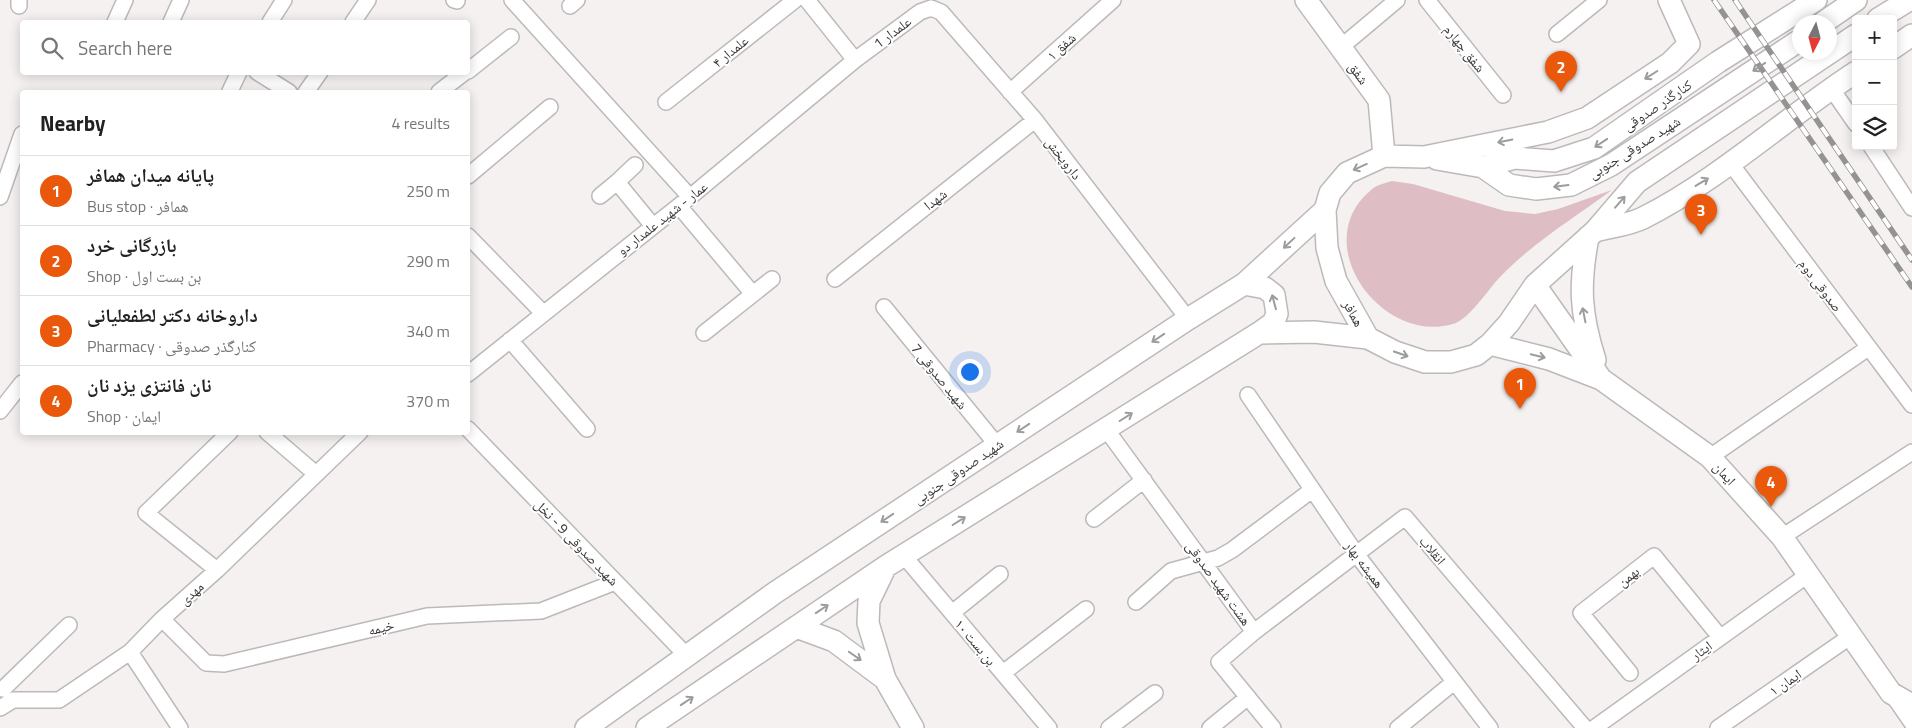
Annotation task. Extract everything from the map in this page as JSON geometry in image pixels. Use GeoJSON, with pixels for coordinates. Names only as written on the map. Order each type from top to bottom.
{"type":"FeatureCollection","features":[{"type":"Feature","properties":{"kind":"main road","name":"شفق"},"geometry":{"type":"LineString","coordinates":[[1306,0],[1379,100],[1384,156]]}},
{"type":"Feature","properties":{"kind":"main road"},"geometry":{"type":"LineString","coordinates":[[1669,0],[1689,44],[1718,62]]}},
{"type":"Feature","properties":{"kind":"main road"},"geometry":{"type":"LineString","coordinates":[[1834,15],[1856,0]]}},
{"type":"Feature","properties":{"kind":"main road"},"geometry":{"type":"LineString","coordinates":[[1885,15],[1909,0]]}},
{"type":"Feature","properties":{"kind":"main road","name":"کنارگذر صدوقی"},"geometry":{"type":"LineString","coordinates":[[1483,167],[1515,158],[1554,161],[1594,148],[1805,3]]}},
{"type":"Feature","properties":{"kind":"main road"},"geometry":{"type":"LineString","coordinates":[[1897,45],[1912,35]]}},
{"type":"Feature","properties":{"kind":"main road"},"geometry":{"type":"LineString","coordinates":[[1536,285],[1592,234],[1637,182],[1852,38]]}},
{"type":"Feature","properties":{"kind":"main road"},"geometry":{"type":"LineString","coordinates":[[1424,157],[1548,132],[1587,118],[1670,63],[1689,44]]}},
{"type":"Feature","properties":{"kind":"main road","name":"شهید صدوقی جنوبی"},"geometry":{"type":"LineString","coordinates":[[1424,157],[1483,167],[1509,185],[1536,189],[1571,185],[1611,165],[1792,45]]}},
{"type":"Feature","properties":{"kind":"main road"},"geometry":{"type":"LineString","coordinates":[[1592,234],[1642,219],[1731,164],[1831,88],[1852,75]]}},
{"type":"Feature","properties":{"kind":"main road","name":"همافر"},"geometry":{"type":"LineString","coordinates":[[1424,157],[1384,156],[1347,173],[1330,192],[1325,210],[1327,248],[1336,281],[1368,338],[1395,352],[1425,362],[1451,362],[1476,355],[1490,344],[1509,323],[1536,285]]}},
{"type":"Feature","properties":{"kind":"main road","name":"شهید صدوقی جنوبی"},"geometry":{"type":"LineString","coordinates":[[586,728],[776,592],[1188,319],[1244,284],[1325,210]]}},
{"type":"Feature","properties":{"kind":"main road"},"geometry":{"type":"LineString","coordinates":[[1592,234],[1583,265],[1581,302],[1588,337],[1600,379]]}},
{"type":"Feature","properties":{"kind":"main road"},"geometry":{"type":"LineString","coordinates":[[647,728],[885,567],[1273,323],[1277,314],[1274,295],[1265,288],[1244,284]]}},
{"type":"Feature","properties":{"kind":"main road","name":"ایمان"},"geometry":{"type":"LineString","coordinates":[[1536,285],[1600,379],[1710,457],[1782,537],[1891,693],[1912,705]]}},
{"type":"Feature","properties":{"kind":"main road"},"geometry":{"type":"LineString","coordinates":[[1259,333],[1314,332],[1368,338]]}},
{"type":"Feature","properties":{"kind":"main road"},"geometry":{"type":"LineString","coordinates":[[1490,344],[1549,359],[1600,379]]}},
{"type":"Feature","properties":{"kind":"main road"},"geometry":{"type":"LineString","coordinates":[[885,567],[869,601],[868,623],[885,679],[913,728]]}},
{"type":"Feature","properties":{"kind":"main road"},"geometry":{"type":"LineString","coordinates":[[796,627],[834,641],[885,679]]}},
{"type":"Feature","properties":{"kind":"street"},"geometry":{"type":"LineString","coordinates":[[116,20],[125,0]]}},
{"type":"Feature","properties":{"kind":"street"},"geometry":{"type":"LineString","coordinates":[[172,20],[182,0]]}},
{"type":"Feature","properties":{"kind":"street"},"geometry":{"type":"LineString","coordinates":[[271,20],[284,0]]}},
{"type":"Feature","properties":{"kind":"street"},"geometry":{"type":"LineString","coordinates":[[354,20],[368,0]]}},
{"type":"Feature","properties":{"kind":"street"},"geometry":{"type":"LineString","coordinates":[[512,0],[685,201],[753,294]]}},
{"type":"Feature","properties":{"kind":"street","name":"علمدار ۴"},"geometry":{"type":"LineString","coordinates":[[666,102],[795,0]]}},
{"type":"Feature","properties":{"kind":"street"},"geometry":{"type":"LineString","coordinates":[[807,0],[855,60]]}},
{"type":"Feature","properties":{"kind":"street","name":"شفق ۱"},"geometry":{"type":"LineString","coordinates":[[1010,92],[1113,0]]}},
{"type":"Feature","properties":{"kind":"street"},"geometry":{"type":"LineString","coordinates":[[1341,47],[1397,0]]}},
{"type":"Feature","properties":{"kind":"street","name":"شفق چهارم"},"geometry":{"type":"LineString","coordinates":[[1427,0],[1503,95]]}},
{"type":"Feature","properties":{"kind":"street"},"geometry":{"type":"LineString","coordinates":[[1557,34],[1599,0]]}},
{"type":"Feature","properties":{"kind":"street","name":"علمدار 1"},"geometry":{"type":"LineString","coordinates":[[855,60],[930,4]]}},
{"type":"Feature","properties":{"kind":"street","name":"داروپخش"},"geometry":{"type":"LineString","coordinates":[[930,4],[941,12],[1035,120],[1188,319]]}},
{"type":"Feature","properties":{"kind":"street"},"geometry":{"type":"LineString","coordinates":[[470,69],[511,37]]}},
{"type":"Feature","properties":{"kind":"street","name":"عمار - شهید علمدار دو"},"geometry":{"type":"LineString","coordinates":[[470,372],[685,201],[855,60]]}},
{"type":"Feature","properties":{"kind":"street"},"geometry":{"type":"LineString","coordinates":[[230,90],[238,75]]}},
{"type":"Feature","properties":{"kind":"street"},"geometry":{"type":"LineString","coordinates":[[262,75],[286,90]]}},
{"type":"Feature","properties":{"kind":"street"},"geometry":{"type":"LineString","coordinates":[[307,90],[318,75]]}},
{"type":"Feature","properties":{"kind":"street"},"geometry":{"type":"LineString","coordinates":[[442,90],[462,75]]}},
{"type":"Feature","properties":{"kind":"street"},"geometry":{"type":"LineString","coordinates":[[1831,88],[1852,118]]}},
{"type":"Feature","properties":{"kind":"street"},"geometry":{"type":"LineString","coordinates":[[470,174],[550,107]]}},
{"type":"Feature","properties":{"kind":"street","name":"شهدا"},"geometry":{"type":"LineString","coordinates":[[834,279],[1035,120]]}},
{"type":"Feature","properties":{"kind":"street"},"geometry":{"type":"LineString","coordinates":[[0,197],[3,179],[20,139]]}},
{"type":"Feature","properties":{"kind":"street"},"geometry":{"type":"LineString","coordinates":[[1874,150],[1912,208]]}},
{"type":"Feature","properties":{"kind":"street","name":"صدوقی دوم"},"geometry":{"type":"LineString","coordinates":[[1731,164],[1912,405]]}},
{"type":"Feature","properties":{"kind":"street"},"geometry":{"type":"LineString","coordinates":[[600,196],[635,165]]}},
{"type":"Feature","properties":{"kind":"street"},"geometry":{"type":"LineString","coordinates":[[617,182],[653,226]]}},
{"type":"Feature","properties":{"kind":"street"},"geometry":{"type":"LineString","coordinates":[[470,238],[543,313]]}},
{"type":"Feature","properties":{"kind":"street"},"geometry":{"type":"LineString","coordinates":[[704,333],[772,279]]}},
{"type":"Feature","properties":{"kind":"street","name":"شهید صدوقی 7"},"geometry":{"type":"LineString","coordinates":[[884,308],[997,445]]}},
{"type":"Feature","properties":{"kind":"street"},"geometry":{"type":"LineString","coordinates":[[510,340],[587,429]]}},
{"type":"Feature","properties":{"kind":"street"},"geometry":{"type":"LineString","coordinates":[[1710,457],[1868,348]]}},
{"type":"Feature","properties":{"kind":"street"},"geometry":{"type":"LineString","coordinates":[[0,411],[20,386]]}},
{"type":"Feature","properties":{"kind":"street","name":"همیشه بهار"},"geometry":{"type":"LineString","coordinates":[[1248,395],[1357,555],[1490,728]]}},
{"type":"Feature","properties":{"kind":"street","name":"هشت شهید صدوقی"},"geometry":{"type":"LineString","coordinates":[[1106,429],[1254,632],[1219,662],[1273,728]]}},
{"type":"Feature","properties":{"kind":"street","name":"شهید صدوقی 9 - نخل"},"geometry":{"type":"LineString","coordinates":[[470,431],[687,656]]}},
{"type":"Feature","properties":{"kind":"street"},"geometry":{"type":"LineString","coordinates":[[217,570],[146,513],[227,435]]}},
{"type":"Feature","properties":{"kind":"street"},"geometry":{"type":"LineString","coordinates":[[270,435],[316,474]]}},
{"type":"Feature","properties":{"kind":"street","name":"مهدی"},"geometry":{"type":"LineString","coordinates":[[4,696],[59,700],[130,652],[162,619],[217,570],[357,435]]}},
{"type":"Feature","properties":{"kind":"street"},"geometry":{"type":"LineString","coordinates":[[1782,537],[1912,452]]}},
{"type":"Feature","properties":{"kind":"street"},"geometry":{"type":"LineString","coordinates":[[1094,519],[1144,480]]}},
{"type":"Feature","properties":{"kind":"street"},"geometry":{"type":"LineString","coordinates":[[1136,602],[1171,571],[1218,558],[1232,550],[1312,490]]}},
{"type":"Feature","properties":{"kind":"street","name":"انقلاب"},"geometry":{"type":"LineString","coordinates":[[1254,632],[1405,517],[1584,728]]}},
{"type":"Feature","properties":{"kind":"street","name":"بن بست ۱۰"},"geometry":{"type":"LineString","coordinates":[[904,556],[1049,728]]}},
{"type":"Feature","properties":{"kind":"street","name":"بهمن"},"geometry":{"type":"LineString","coordinates":[[1630,673],[1581,613],[1654,556],[1720,637]]}},
{"type":"Feature","properties":{"kind":"street"},"geometry":{"type":"LineString","coordinates":[[952,613],[1000,574]]}},
{"type":"Feature","properties":{"kind":"street","name":"ایثار"},"geometry":{"type":"LineString","coordinates":[[1594,728],[1809,574]]}},
{"type":"Feature","properties":{"kind":"street","name":"خیمه"},"geometry":{"type":"LineString","coordinates":[[162,619],[206,663],[224,664],[427,616],[541,611],[615,582]]}},
{"type":"Feature","properties":{"kind":"street"},"geometry":{"type":"LineString","coordinates":[[1003,673],[1086,609]]}},
{"type":"Feature","properties":{"kind":"street"},"geometry":{"type":"LineString","coordinates":[[4,696],[69,625]]}},
{"type":"Feature","properties":{"kind":"street","name":"ایمان ۱"},"geometry":{"type":"LineString","coordinates":[[1718,728],[1852,636]]}},
{"type":"Feature","properties":{"kind":"street"},"geometry":{"type":"LineString","coordinates":[[130,652],[180,728]]}},
{"type":"Feature","properties":{"kind":"street"},"geometry":{"type":"LineString","coordinates":[[1398,728],[1454,682]]}},
{"type":"Feature","properties":{"kind":"street"},"geometry":{"type":"LineString","coordinates":[[1109,728],[1155,693]]}},
{"type":"Feature","properties":{"kind":"street"},"geometry":{"type":"LineString","coordinates":[[1891,693],[1912,723],[1905,728]]}},
{"type":"Feature","properties":{"kind":"street"},"geometry":{"type":"LineString","coordinates":[[1210,728],[1248,698]]}},
{"type":"Feature","properties":{"kind":"shaded area"},"geometry":{"type":"Polygon","coordinates":[[[1392,181],[1413,184],[1505,211],[1535,214],[1558,209],[1612,190],[1527,252],[1501,276],[1466,316],[1453,324],[1426,326],[1401,319],[1379,305],[1361,285],[1350,261],[1347,236],[1353,212],[1373,188],[1392,181]]]}},
{"type":"Feature","properties":{"kind":"railway"},"geometry":{"type":"LineString","coordinates":[[1714,0],[1912,287]]}},
{"type":"Feature","properties":{"kind":"railway"},"geometry":{"type":"LineString","coordinates":[[1735,0],[1912,260]]}},
{"type":"Feature","properties":{"kind":"place","name":"بازرگانی خرد"},"geometry":{"type":"Point","coordinates":[1561,92]}},
{"type":"Feature","properties":{"kind":"place","name":"داروخانه دکتر لطفعلیانی"},"geometry":{"type":"Point","coordinates":[1701,235]}},
{"type":"Feature","properties":{"kind":"place","name":"پایانه میدان همافر"},"geometry":{"type":"Point","coordinates":[1520,409]}},
{"type":"Feature","properties":{"kind":"place","name":"نان فانتزی یزد نان"},"geometry":{"type":"Point","coordinates":[1771,507]}}]}
